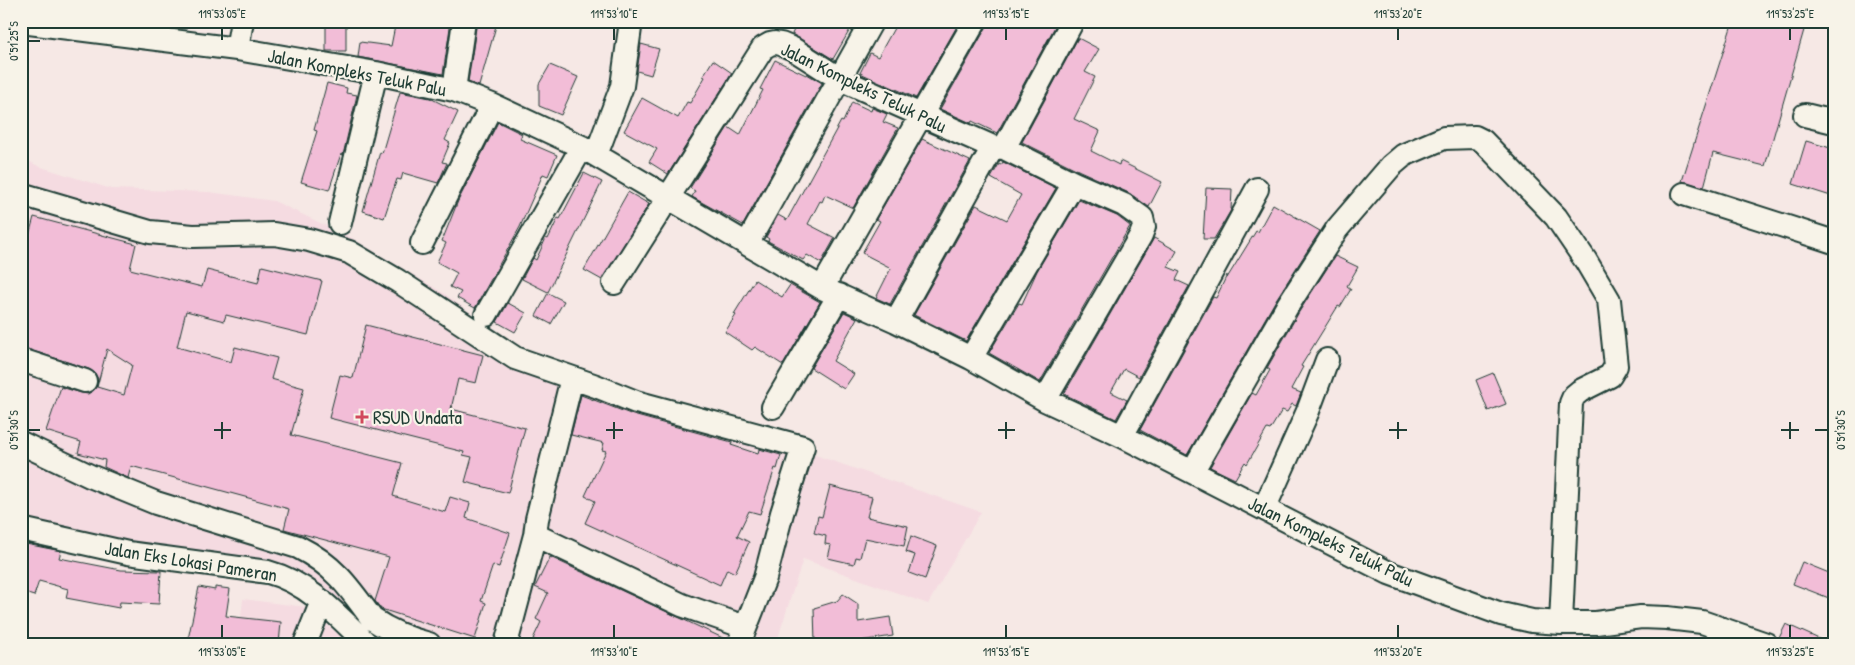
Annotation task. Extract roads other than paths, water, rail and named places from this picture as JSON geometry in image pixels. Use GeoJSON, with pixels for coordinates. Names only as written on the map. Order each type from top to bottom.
{"type":"FeatureCollection","features":[{"type":"Feature","properties":{"kind":"street"},"geometry":{"type":"LineString","coordinates":[[237,49],[242,21]]}},
{"type":"Feature","properties":{"kind":"street"},"geometry":{"type":"LineString","coordinates":[[454,90],[464,21]]}},
{"type":"Feature","properties":{"kind":"street"},"geometry":{"type":"LineString","coordinates":[[486,315],[589,151],[622,86],[631,21]]}},
{"type":"Feature","properties":{"kind":"street"},"geometry":{"type":"LineString","coordinates":[[748,244],[872,21]]}},
{"type":"Feature","properties":{"kind":"street"},"geometry":{"type":"LineString","coordinates":[[773,407],[921,115],[975,21]]}},
{"type":"Feature","properties":{"kind":"street","name":"Jalan Kompleks Teluk Palu"},"geometry":{"type":"LineString","coordinates":[[21,22],[237,49],[376,73],[454,90],[492,105],[589,151],[830,292],[896,321],[971,358],[1045,400],[1122,436],[1389,574],[1501,614],[1532,621],[1596,623],[1641,618],[1667,618],[1702,622],[1766,644]]}},
{"type":"Feature","properties":{"kind":"street"},"geometry":{"type":"LineString","coordinates":[[896,321],[1071,24]]}},
{"type":"Feature","properties":{"kind":"street","name":"Jalan Kompleks Teluk Palu"},"geometry":{"type":"LineString","coordinates":[[669,197],[766,45],[781,44],[793,49],[840,80],[999,148],[1074,184],[1124,205],[1142,218],[1144,227],[1130,255],[1045,400]]}},
{"type":"Feature","properties":{"kind":"street"},"geometry":{"type":"LineString","coordinates":[[340,223],[376,73]]}},
{"type":"Feature","properties":{"kind":"street"},"geometry":{"type":"LineString","coordinates":[[422,243],[492,105]]}},
{"type":"Feature","properties":{"kind":"street"},"geometry":{"type":"LineString","coordinates":[[1805,115],[1834,122]]}},
{"type":"Feature","properties":{"kind":"street"},"geometry":{"type":"LineString","coordinates":[[1192,472],[1288,305],[1337,229],[1392,166],[1404,155],[1444,138],[1475,138],[1484,141],[1556,217],[1586,260],[1609,300],[1616,366],[1610,376],[1580,391],[1574,396],[1571,403],[1561,623]]}},
{"type":"Feature","properties":{"kind":"street"},"geometry":{"type":"LineString","coordinates":[[971,358],[1074,184]]}},
{"type":"Feature","properties":{"kind":"street"},"geometry":{"type":"LineString","coordinates":[[1122,436],[1257,189]]}},
{"type":"Feature","properties":{"kind":"street"},"geometry":{"type":"LineString","coordinates":[[21,194],[150,232],[194,236],[274,234],[310,240],[349,252],[398,281],[515,358],[636,402],[803,447],[782,513],[765,578],[742,635],[682,604],[535,535]]}},
{"type":"Feature","properties":{"kind":"street"},"geometry":{"type":"LineString","coordinates":[[1684,194],[1834,242]]}},
{"type":"Feature","properties":{"kind":"street"},"geometry":{"type":"LineString","coordinates":[[614,283],[669,197]]}},
{"type":"Feature","properties":{"kind":"street"},"geometry":{"type":"LineString","coordinates":[[21,360],[85,380]]}},
{"type":"Feature","properties":{"kind":"street"},"geometry":{"type":"LineString","coordinates":[[1264,509],[1308,411],[1327,360]]}},
{"type":"Feature","properties":{"kind":"street"},"geometry":{"type":"LineString","coordinates":[[506,644],[535,535],[537,519],[572,378]]}},
{"type":"Feature","properties":{"kind":"street"},"geometry":{"type":"LineString","coordinates":[[21,443],[90,476],[156,503],[304,550],[317,557],[336,572],[372,619],[380,625],[429,644]]}},
{"type":"Feature","properties":{"kind":"street","name":"Jalan Eks Lokasi Pameran"},"geometry":{"type":"LineString","coordinates":[[21,528],[128,553],[286,576],[322,601],[368,644]]}},
{"type":"Feature","properties":{"kind":"street"},"geometry":{"type":"LineString","coordinates":[[304,644],[322,601]]}},
{"type":"Feature","properties":{"kind":"place","name":"RSUD Undata"},"geometry":{"type":"Point","coordinates":[362,417]}}]}
